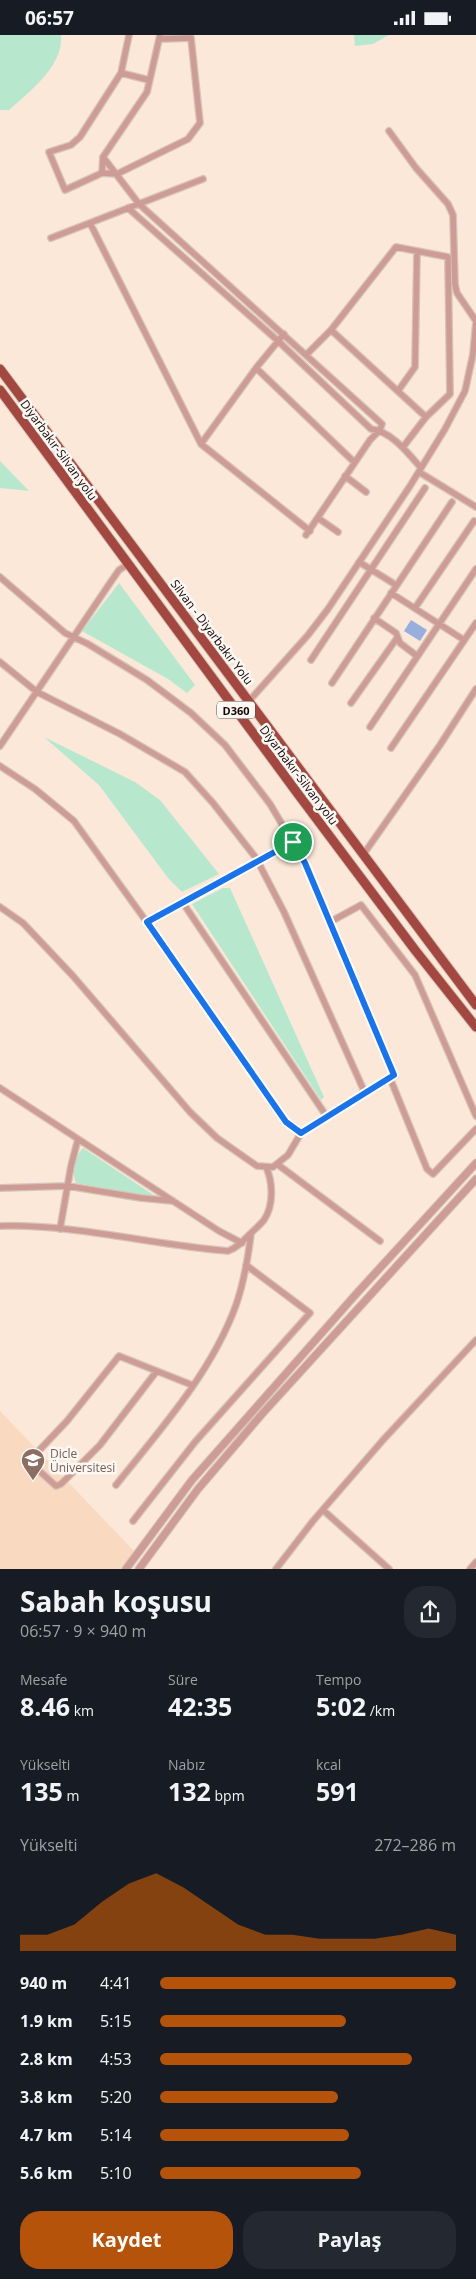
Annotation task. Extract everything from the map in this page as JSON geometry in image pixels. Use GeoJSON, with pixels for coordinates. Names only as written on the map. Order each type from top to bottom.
{"type":"FeatureCollection","features":[{"type":"Feature","properties":{"kind":"highway","name":"Silvan - Diyarbakır Yolu"},"geometry":{"type":"LineString","coordinates":[[0,369],[476,1005]]}},
{"type":"Feature","properties":{"kind":"highway","name":"Diyarbakır-Silvan yolu"},"geometry":{"type":"LineString","coordinates":[[0,390],[127,565],[415,950],[476,1027]]}},
{"type":"Feature","properties":{"kind":"street"},"geometry":{"type":"LineString","coordinates":[[102,173],[103,157],[147,92],[160,37],[191,38],[200,123],[188,139],[117,174],[102,173],[65,190],[49,152],[71,145],[80,137],[121,73],[130,35]]}},
{"type":"Feature","properties":{"kind":"street"},"geometry":{"type":"LineString","coordinates":[[121,73],[149,80]]}},
{"type":"Feature","properties":{"kind":"street"},"geometry":{"type":"LineString","coordinates":[[248,701],[308,635],[328,609],[420,469],[445,429],[465,391],[473,354],[476,321],[457,293],[453,215],[448,204],[416,168],[389,131]]}},
{"type":"Feature","properties":{"kind":"street"},"geometry":{"type":"LineString","coordinates":[[90,223],[201,444],[308,533],[354,462],[380,430],[382,424],[140,204],[103,157]]}},
{"type":"Feature","properties":{"kind":"street"},"geometry":{"type":"LineString","coordinates":[[51,238],[203,179]]}},
{"type":"Feature","properties":{"kind":"street"},"geometry":{"type":"LineString","coordinates":[[128,208],[277,340],[370,429],[380,430],[403,447],[420,469],[476,507]]}},
{"type":"Feature","properties":{"kind":"street"},"geometry":{"type":"LineString","coordinates":[[306,355],[330,330],[396,247],[448,257],[450,394],[426,417],[403,447]]}},
{"type":"Feature","properties":{"kind":"street"},"geometry":{"type":"LineString","coordinates":[[398,391],[415,367],[417,251]]}},
{"type":"Feature","properties":{"kind":"street"},"geometry":{"type":"LineString","coordinates":[[330,330],[426,417]]}},
{"type":"Feature","properties":{"kind":"street"},"geometry":{"type":"LineString","coordinates":[[201,444],[277,340],[284,334]]}},
{"type":"Feature","properties":{"kind":"street"},"geometry":{"type":"LineString","coordinates":[[256,368],[354,462]]}},
{"type":"Feature","properties":{"kind":"street"},"geometry":{"type":"LineString","coordinates":[[346,476],[366,491]]}},
{"type":"Feature","properties":{"kind":"street"},"geometry":{"type":"LineString","coordinates":[[311,660],[425,489]]}},
{"type":"Feature","properties":{"kind":"street"},"geometry":{"type":"LineString","coordinates":[[332,683],[452,502]]}},
{"type":"Feature","properties":{"kind":"street"},"geometry":{"type":"LineString","coordinates":[[318,518],[338,532]]}},
{"type":"Feature","properties":{"kind":"street"},"geometry":{"type":"LineString","coordinates":[[415,608],[474,521]]}},
{"type":"Feature","properties":{"kind":"street"},"geometry":{"type":"LineString","coordinates":[[359,562],[396,585]]}},
{"type":"Feature","properties":{"kind":"street"},"geometry":{"type":"LineString","coordinates":[[0,746],[119,570],[127,565]]}},
{"type":"Feature","properties":{"kind":"street"},"geometry":{"type":"LineString","coordinates":[[370,727],[476,569]]}},
{"type":"Feature","properties":{"kind":"street"},"geometry":{"type":"LineString","coordinates":[[0,577],[73,638],[88,644],[147,680],[191,713],[225,745],[270,804],[305,863],[394,1075],[301,1133],[288,1155],[277,1165],[273,1167],[257,1166],[217,1138],[160,1077],[73,976],[23,923],[1,910]]}},
{"type":"Feature","properties":{"kind":"street"},"geometry":{"type":"LineString","coordinates":[[391,593],[464,641]]}},
{"type":"Feature","properties":{"kind":"street"},"geometry":{"type":"LineString","coordinates":[[374,618],[396,633],[400,643],[417,656]]}},
{"type":"Feature","properties":{"kind":"street"},"geometry":{"type":"LineString","coordinates":[[392,748],[476,623]]}},
{"type":"Feature","properties":{"kind":"street"},"geometry":{"type":"LineString","coordinates":[[351,703],[397,637]]}},
{"type":"Feature","properties":{"kind":"street"},"geometry":{"type":"LineString","coordinates":[[0,662],[37,692],[120,734],[185,772],[212,803],[258,862],[284,912],[365,1093]]}},
{"type":"Feature","properties":{"kind":"street"},"geometry":{"type":"LineString","coordinates":[[363,855],[440,745],[476,689]]}},
{"type":"Feature","properties":{"kind":"street"},"geometry":{"type":"LineString","coordinates":[[0,766],[35,789],[74,821],[147,922],[286,1122],[301,1133]]}},
{"type":"Feature","properties":{"kind":"street"},"geometry":{"type":"LineString","coordinates":[[147,922],[293,842]]}},
{"type":"Feature","properties":{"kind":"street"},"geometry":{"type":"LineString","coordinates":[[183,903],[327,1117]]}},
{"type":"Feature","properties":{"kind":"street"},"geometry":{"type":"LineString","coordinates":[[330,922],[361,905],[415,975],[476,1116]]}},
{"type":"Feature","properties":{"kind":"street"},"geometry":{"type":"LineString","coordinates":[[390,1078],[427,1169],[433,1174],[476,1129]]}},
{"type":"Feature","properties":{"kind":"street"},"geometry":{"type":"LineString","coordinates":[[0,1088],[218,1231],[242,1243]]}},
{"type":"Feature","properties":{"kind":"street"},"geometry":{"type":"LineString","coordinates":[[60,1229],[78,1139]]}},
{"type":"Feature","properties":{"kind":"street"},"geometry":{"type":"LineString","coordinates":[[126,1569],[192,1480],[326,1328],[476,1163]]}},
{"type":"Feature","properties":{"kind":"street"},"geometry":{"type":"LineString","coordinates":[[277,1165],[380,1241]]}},
{"type":"Feature","properties":{"kind":"street"},"geometry":{"type":"LineString","coordinates":[[0,1226],[60,1229],[228,1251],[242,1243],[264,1219],[271,1199],[270,1177],[266,1167]]}},
{"type":"Feature","properties":{"kind":"street"},"geometry":{"type":"LineString","coordinates":[[139,1569],[198,1489],[262,1414],[476,1179]]}},
{"type":"Feature","properties":{"kind":"street"},"geometry":{"type":"LineString","coordinates":[[0,1188],[68,1186],[176,1202]]}},
{"type":"Feature","properties":{"kind":"street"},"geometry":{"type":"LineString","coordinates":[[116,1485],[152,1441],[192,1385],[220,1340],[236,1305],[246,1265],[250,1234]]}},
{"type":"Feature","properties":{"kind":"street"},"geometry":{"type":"LineString","coordinates":[[133,1521],[195,1442],[310,1313],[246,1265]]}},
{"type":"Feature","properties":{"kind":"street"},"geometry":{"type":"LineString","coordinates":[[276,1569],[383,1440],[476,1340]]}},
{"type":"Feature","properties":{"kind":"street"},"geometry":{"type":"LineString","coordinates":[[156,1372],[100,1445],[61,1484],[56,1486],[35,1467],[30,1460],[67,1421],[119,1356],[192,1385]]}},
{"type":"Feature","properties":{"kind":"street"},"geometry":{"type":"LineString","coordinates":[[323,1510],[390,1569]]}},
{"type":"Feature","properties":{"kind":"street"},"geometry":{"type":"LineString","coordinates":[[470,1569],[476,1562]]}},
{"type":"Feature","properties":{"kind":"shaded area","name":"Dicle Üniversitesi"},"geometry":{"type":"Polygon","coordinates":[[[0,1411],[134,1551],[128,1569],[0,1569],[0,1411]]]}},
{"type":"Feature","properties":{"kind":"green space"},"geometry":{"type":"Polygon","coordinates":[[[0,35],[61,35],[57,57],[51,68],[35,87],[9,110],[0,110],[0,35]]]}},
{"type":"Feature","properties":{"kind":"green space"},"geometry":{"type":"Polygon","coordinates":[[[354,35],[389,35],[373,44],[355,46],[354,35]]]}},
{"type":"Feature","properties":{"kind":"green space"},"geometry":{"type":"Polygon","coordinates":[[[0,461],[29,491],[0,488],[0,461]]]}},
{"type":"Feature","properties":{"kind":"green space"},"geometry":{"type":"Polygon","coordinates":[[[119,583],[195,685],[187,693],[168,679],[82,631],[119,583]]]}},
{"type":"Feature","properties":{"kind":"green space"},"geometry":{"type":"Polygon","coordinates":[[[44,737],[135,782],[160,800],[219,874],[182,892],[168,878],[99,785],[44,737]]]}},
{"type":"Feature","properties":{"kind":"green space"},"geometry":{"type":"Polygon","coordinates":[[[223,888],[230,888],[324,1097],[321,1100],[192,904],[223,888]]]}},
{"type":"Feature","properties":{"kind":"green space"},"geometry":{"type":"Polygon","coordinates":[[[83,1148],[158,1198],[76,1183],[74,1174],[75,1164],[83,1148]]]}},
{"type":"Feature","properties":{"kind":"water"},"geometry":{"type":"Polygon","coordinates":[[[411,620],[427,630],[420,641],[404,631],[411,620]]]}},
{"type":"Feature","properties":{"kind":"place","name":"Dicle Üniversitesi"},"geometry":{"type":"Point","coordinates":[33,1481]}},
{"type":"Feature","properties":{"kind":"route"},"geometry":{"type":"LineString","coordinates":[[293,842],[305,863],[394,1075],[301,1133],[286,1122],[147,922],[293,842]]}}]}
